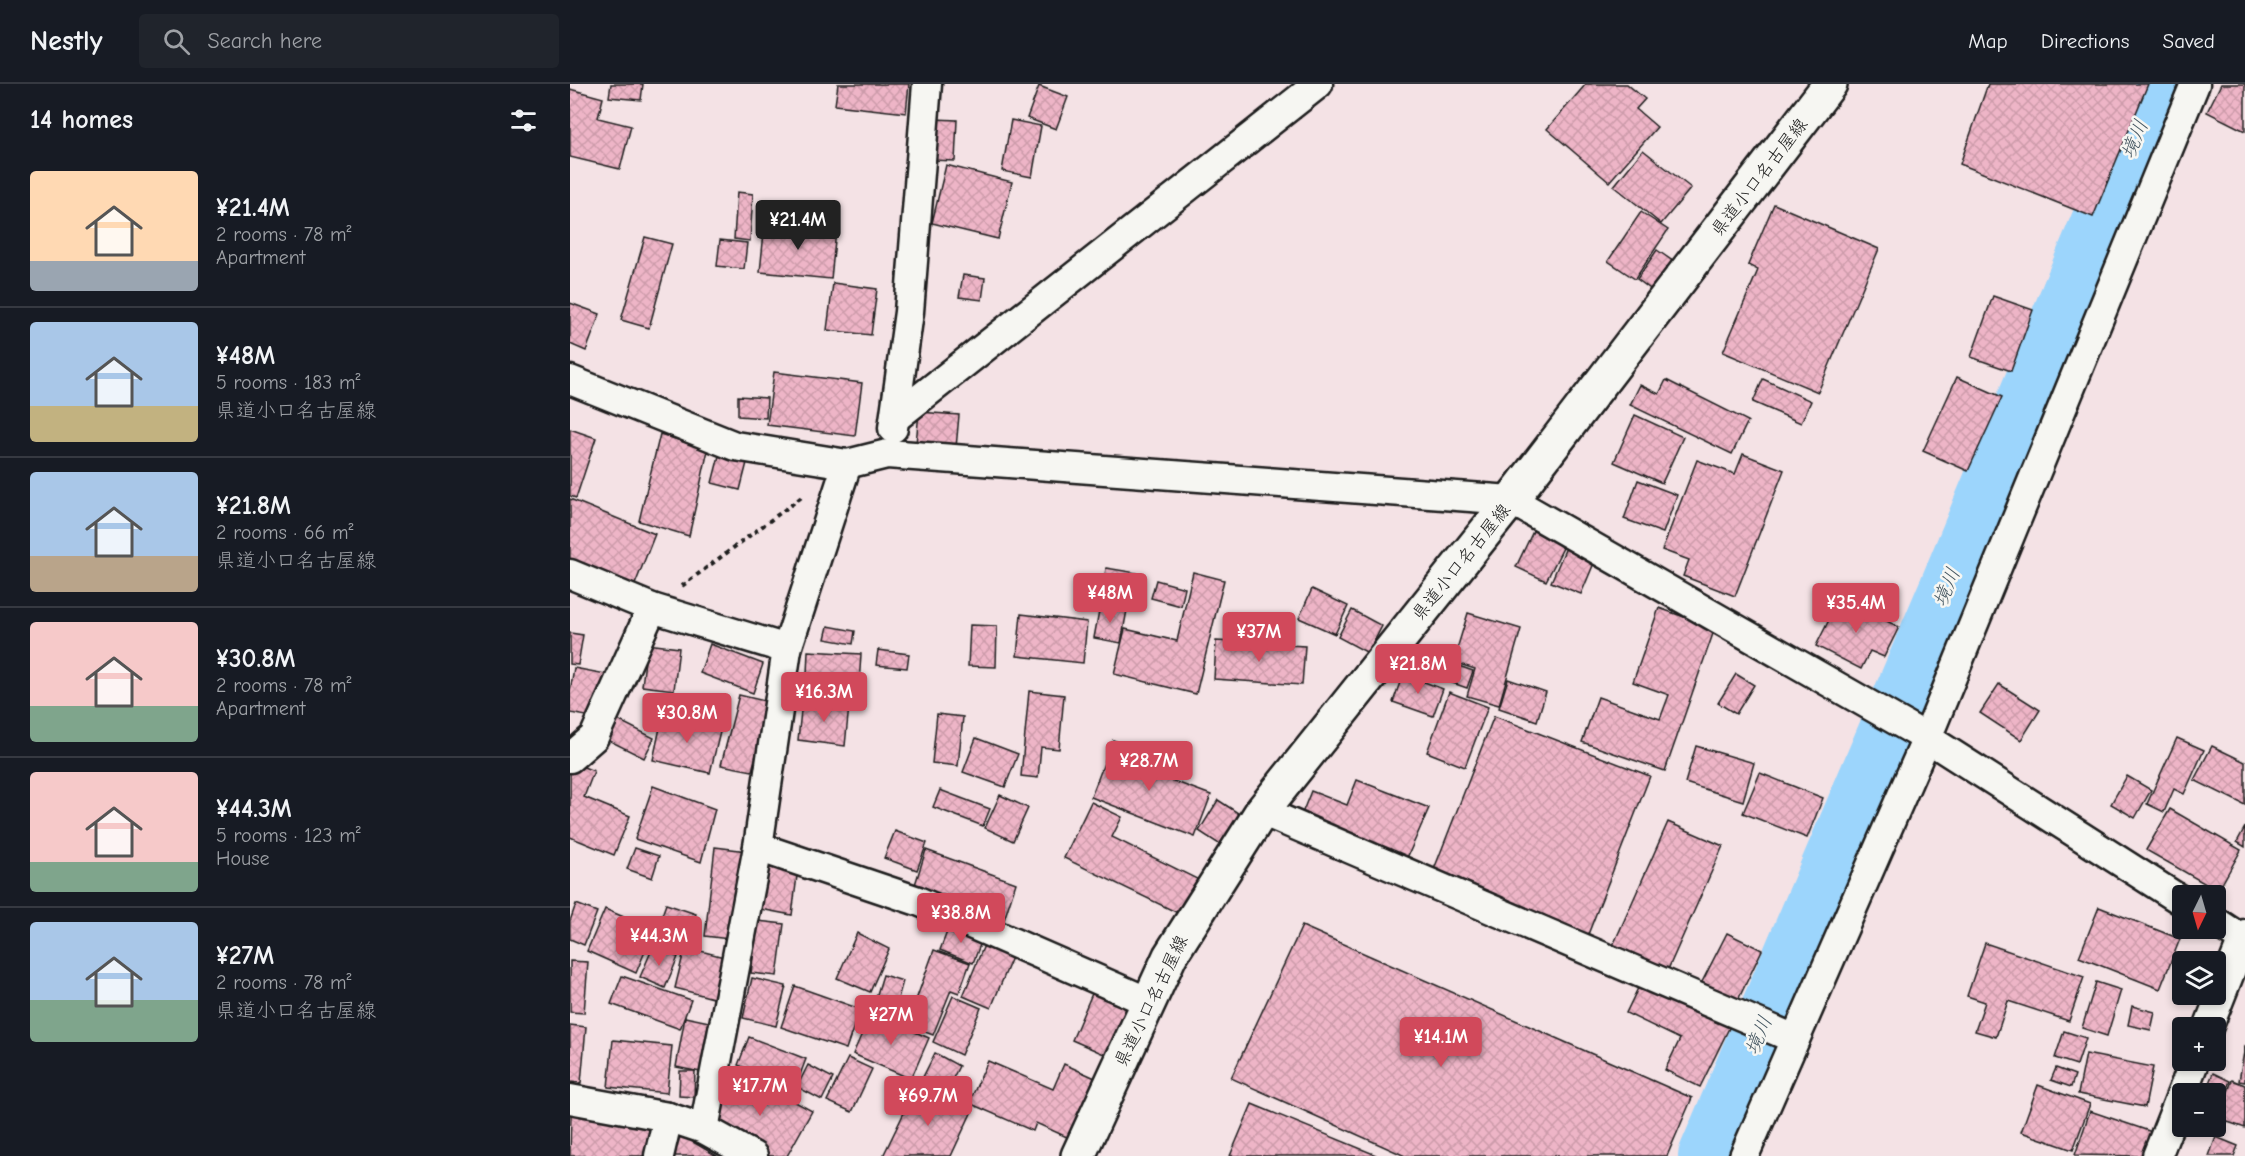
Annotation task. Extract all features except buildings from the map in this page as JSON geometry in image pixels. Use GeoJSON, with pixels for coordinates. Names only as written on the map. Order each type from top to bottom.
{"type":"FeatureCollection","features":[{"type":"Feature","properties":{"kind":"main road","name":"県道小口名古屋線"},"geometry":{"type":"LineString","coordinates":[[1078,1156],[1170,956],[1262,811],[1511,500],[1830,84]]}},
{"type":"Feature","properties":{"kind":"street"},"geometry":{"type":"LineString","coordinates":[[886,454],[895,418],[909,312],[927,84]]}},
{"type":"Feature","properties":{"kind":"street"},"geometry":{"type":"LineString","coordinates":[[895,418],[1318,84]]}},
{"type":"Feature","properties":{"kind":"street"},"geometry":{"type":"LineString","coordinates":[[1744,1156],[1927,738],[2195,84]]}},
{"type":"Feature","properties":{"kind":"street"},"geometry":{"type":"LineString","coordinates":[[570,380],[735,446],[847,464],[886,454],[1511,500],[1927,738],[2172,895]]}},
{"type":"Feature","properties":{"kind":"street"},"geometry":{"type":"LineString","coordinates":[[704,1129],[758,847],[787,649],[847,464]]}},
{"type":"Feature","properties":{"kind":"street"},"geometry":{"type":"LineString","coordinates":[[570,574],[652,608],[787,649]]}},
{"type":"Feature","properties":{"kind":"street"},"geometry":{"type":"LineString","coordinates":[[570,758],[594,737],[652,608]]}},
{"type":"Feature","properties":{"kind":"street"},"geometry":{"type":"LineString","coordinates":[[1262,811],[1795,1039]]}},
{"type":"Feature","properties":{"kind":"street"},"geometry":{"type":"LineString","coordinates":[[758,847],[918,901],[1149,1002]]}},
{"type":"Feature","properties":{"kind":"street"},"geometry":{"type":"LineString","coordinates":[[2212,1017],[2244,937],[2226,927]]}},
{"type":"Feature","properties":{"kind":"street"},"geometry":{"type":"LineString","coordinates":[[2157,1156],[2190,1071]]}},
{"type":"Feature","properties":{"kind":"street"},"geometry":{"type":"LineString","coordinates":[[570,1099],[668,1117],[704,1129],[753,1156]]}},
{"type":"Feature","properties":{"kind":"street"},"geometry":{"type":"LineString","coordinates":[[659,1156],[668,1117]]}},
{"type":"Feature","properties":{"kind":"path"},"geometry":{"type":"LineString","coordinates":[[652,608],[847,464]]}},
{"type":"Feature","properties":{"kind":"waterway","name":"境川"},"geometry":{"type":"LineString","coordinates":[[1707,1156],[1947,591],[2157,84]]}}]}
